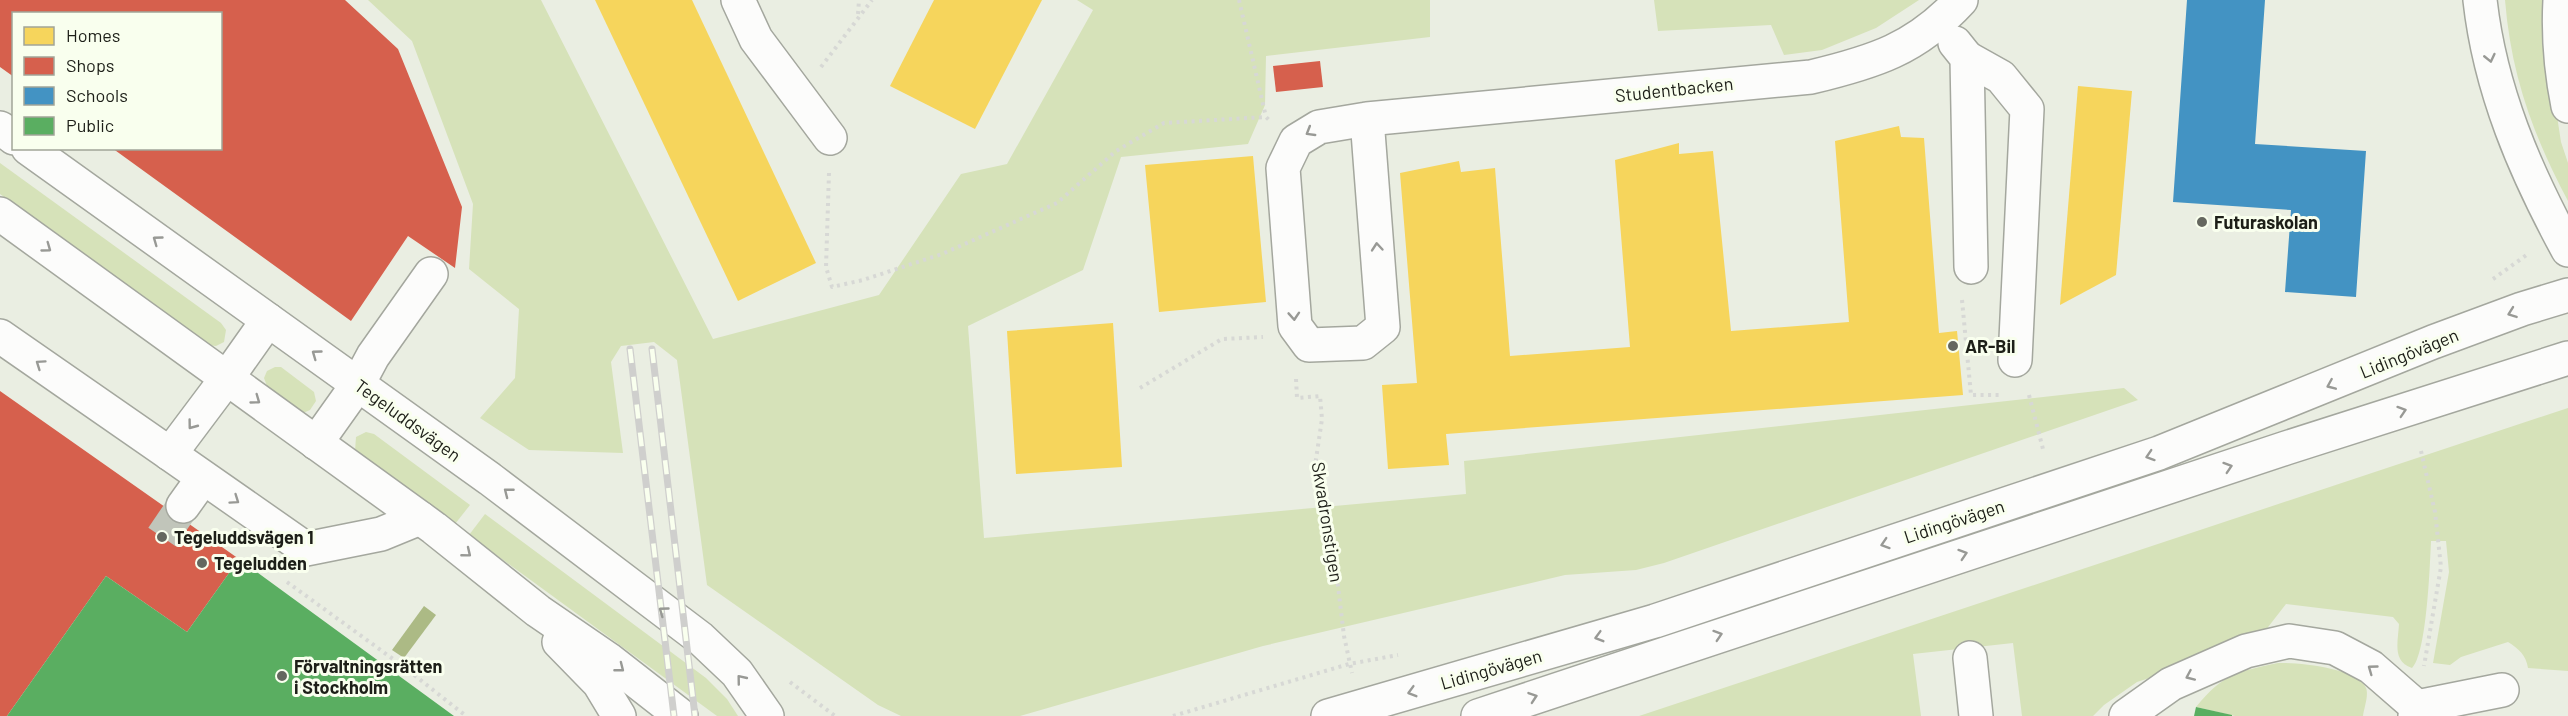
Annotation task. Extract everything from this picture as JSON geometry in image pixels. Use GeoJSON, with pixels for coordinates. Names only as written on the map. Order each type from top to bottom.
{"type":"FeatureCollection","features":[{"type":"Feature","properties":{"kind":"main road"},"geometry":{"type":"LineString","coordinates":[[738,0],[756,39],[830,138]]}},
{"type":"Feature","properties":{"kind":"main road"},"geometry":{"type":"LineString","coordinates":[[2480,0],[2489,54],[2503,111],[2543,203],[2568,250]]}},
{"type":"Feature","properties":{"kind":"main road"},"geometry":{"type":"LineString","coordinates":[[2560,0],[2562,78],[2568,106]]}},
{"type":"Feature","properties":{"kind":"main road"},"geometry":{"type":"LineString","coordinates":[[1950,11],[1967,58],[1971,267]]}},
{"type":"Feature","properties":{"kind":"main road","name":"Studentbacken"},"geometry":{"type":"LineString","coordinates":[[1296,141],[1319,127],[1367,119],[1811,77],[1861,65],[1901,48],[1950,11]]}},
{"type":"Feature","properties":{"kind":"main road"},"geometry":{"type":"LineString","coordinates":[[1967,58],[2001,77],[2027,109],[2015,360]]}},
{"type":"Feature","properties":{"kind":"main road"},"geometry":{"type":"LineString","coordinates":[[1296,141],[1283,168],[1294,326],[1309,345],[1363,344],[1383,327],[1367,119]]}},
{"type":"Feature","properties":{"kind":"main road","name":"Tegeluddsvägen"},"geometry":{"type":"LineString","coordinates":[[31,150],[490,479],[700,638],[737,673],[767,716]]}},
{"type":"Feature","properties":{"kind":"main road"},"geometry":{"type":"LineString","coordinates":[[0,214],[420,518],[538,611],[608,659],[681,716]]}},
{"type":"Feature","properties":{"kind":"main road"},"geometry":{"type":"LineString","coordinates":[[316,443],[358,384],[373,356],[431,274]]}},
{"type":"Feature","properties":{"kind":"main road","name":"Lidingövägen"},"geometry":{"type":"LineString","coordinates":[[1328,716],[1655,621],[2159,453],[2433,342],[2522,309],[2568,295]]}},
{"type":"Feature","properties":{"kind":"main road"},"geometry":{"type":"LineString","coordinates":[[170,454],[268,320]]}},
{"type":"Feature","properties":{"kind":"main road"},"geometry":{"type":"LineString","coordinates":[[0,336],[306,549],[381,534],[420,518]]}},
{"type":"Feature","properties":{"kind":"main road","name":"Lidingövägen"},"geometry":{"type":"LineString","coordinates":[[1478,716],[2286,448],[2568,358]]}},
{"type":"Feature","properties":{"kind":"main road"},"geometry":{"type":"LineString","coordinates":[[183,506],[203,478]]}},
{"type":"Feature","properties":{"kind":"main road"},"geometry":{"type":"LineString","coordinates":[[538,611],[562,646],[599,683],[619,716]]}},
{"type":"Feature","properties":{"kind":"main road"},"geometry":{"type":"LineString","coordinates":[[2126,716],[2171,684],[2246,651],[2289,641],[2335,648],[2371,667],[2416,712],[2502,690]]}},
{"type":"Feature","properties":{"kind":"main road"},"geometry":{"type":"LineString","coordinates":[[1970,658],[1976,716]]}},
{"type":"Feature","properties":{"kind":"path"},"geometry":{"type":"LineString","coordinates":[[858,15],[859,0]]}},
{"type":"Feature","properties":{"kind":"path"},"geometry":{"type":"LineString","coordinates":[[799,97],[858,15],[872,0]]}},
{"type":"Feature","properties":{"kind":"path"},"geometry":{"type":"LineString","coordinates":[[1239,0],[1266,117],[1296,141]]}},
{"type":"Feature","properties":{"kind":"path"},"geometry":{"type":"LineString","coordinates":[[830,138],[826,267],[832,286],[863,280],[942,254],[1057,203],[1116,151],[1164,123],[1266,117]]}},
{"type":"Feature","properties":{"kind":"path"},"geometry":{"type":"LineString","coordinates":[[1971,267],[1962,301],[1971,395],[2002,395]]}},
{"type":"Feature","properties":{"kind":"path"},"geometry":{"type":"LineString","coordinates":[[1140,388],[1222,339],[1261,338],[1294,326]]}},
{"type":"Feature","properties":{"kind":"path"},"geometry":{"type":"LineString","coordinates":[[2021,395],[2030,394],[2044,454]]}},
{"type":"Feature","properties":{"kind":"path","name":"Skvadronstigen"},"geometry":{"type":"LineString","coordinates":[[1297,398],[1320,396],[1322,419],[1315,466],[1334,553],[1344,636],[1353,680]]}},
{"type":"Feature","properties":{"kind":"path"},"geometry":{"type":"LineString","coordinates":[[2416,712],[2441,567],[2435,512],[2421,451]]}},
{"type":"Feature","properties":{"kind":"path"},"geometry":{"type":"LineString","coordinates":[[285,581],[404,667],[466,716]]}},
{"type":"Feature","properties":{"kind":"shaded area"},"geometry":{"type":"Polygon","coordinates":[[[368,0],[541,0],[713,339],[879,295],[961,174],[1007,164],[1093,10],[1077,0],[1430,0],[1430,37],[1266,56],[1265,105],[1248,144],[1121,157],[1083,270],[968,326],[984,538],[1466,494],[1464,461],[2124,388],[2138,400],[1664,563],[1636,570],[1565,575],[1263,646],[1020,716],[901,716],[878,705],[707,585],[677,360],[654,342],[621,346],[611,362],[623,453],[529,450],[480,418],[515,378],[519,309],[469,269],[473,204],[412,41],[368,0]]]}},
{"type":"Feature","properties":{"kind":"shaded area"},"geometry":{"type":"Polygon","coordinates":[[[1654,0],[1919,0],[1876,28],[1822,50],[1784,55],[1771,25],[1658,31],[1654,0]]]}},
{"type":"Feature","properties":{"kind":"shaded area"},"geometry":{"type":"Polygon","coordinates":[[[2505,0],[2550,0],[2551,77],[2561,142],[2568,163],[2568,201],[2534,128],[2518,79],[2512,54],[2505,0]]]}},
{"type":"Feature","properties":{"kind":"shaded area"},"geometry":{"type":"Polygon","coordinates":[[[0,163],[221,323],[226,330],[224,342],[216,346],[207,345],[0,194],[0,163]]]}},
{"type":"Feature","properties":{"kind":"shaded area"},"geometry":{"type":"Polygon","coordinates":[[[281,367],[314,392],[316,401],[310,410],[303,413],[295,410],[267,386],[264,378],[267,371],[281,367]]]}},
{"type":"Feature","properties":{"kind":"shaded area"},"geometry":{"type":"Polygon","coordinates":[[[2568,408],[2568,671],[2528,668],[2526,659],[2508,642],[2461,657],[2450,665],[2433,663],[2449,572],[2446,541],[2431,541],[2424,627],[2417,659],[2412,668],[2401,661],[2399,656],[2397,644],[2399,624],[2393,617],[2286,604],[2265,631],[2174,670],[2137,682],[2104,705],[2093,716],[2022,716],[2013,643],[1913,654],[1921,716],[1639,716],[2568,408]]]}},
{"type":"Feature","properties":{"kind":"shaded area"},"geometry":{"type":"Polygon","coordinates":[[[366,432],[374,434],[470,505],[455,524],[355,451],[356,437],[366,432]]]}},
{"type":"Feature","properties":{"kind":"shaded area"},"geometry":{"type":"Polygon","coordinates":[[[485,514],[706,678],[727,699],[738,716],[717,716],[469,535],[485,514]]]}},
{"type":"Feature","properties":{"kind":"shaded area"},"geometry":{"type":"Polygon","coordinates":[[[424,606],[436,615],[404,658],[392,650],[424,606]]]}},
{"type":"Feature","properties":{"kind":"shaded area"},"geometry":{"type":"Polygon","coordinates":[[[2278,663],[2340,671],[2361,681],[2367,691],[2363,716],[2235,716],[2196,707],[2215,687],[2232,676],[2278,663]]]}},
{"type":"Feature","properties":{"kind":"building: Homes"},"geometry":{"type":"Polygon","coordinates":[[[595,0],[692,0],[816,263],[738,301],[595,0]]]}},
{"type":"Feature","properties":{"kind":"building: Homes"},"geometry":{"type":"Polygon","coordinates":[[[934,0],[1042,0],[975,129],[890,86],[934,0]]]}},
{"type":"Feature","properties":{"kind":"building: Homes"},"geometry":{"type":"Polygon","coordinates":[[[2078,86],[2132,91],[2116,275],[2060,305],[2078,86]]]}},
{"type":"Feature","properties":{"kind":"building: Homes"},"geometry":{"type":"Polygon","coordinates":[[[1899,126],[1901,137],[1924,138],[1939,333],[1957,331],[1963,395],[1446,434],[1449,465],[1388,469],[1382,385],[1417,383],[1400,173],[1459,161],[1461,172],[1495,168],[1510,356],[1630,347],[1615,160],[1679,143],[1679,154],[1713,151],[1731,331],[1849,322],[1835,141],[1899,126]]]}},
{"type":"Feature","properties":{"kind":"building: Homes"},"geometry":{"type":"Polygon","coordinates":[[[1253,156],[1266,302],[1159,312],[1145,165],[1253,156]]]}},
{"type":"Feature","properties":{"kind":"building: Homes"},"geometry":{"type":"Polygon","coordinates":[[[1113,323],[1122,467],[1016,474],[1007,331],[1113,323]]]}},
{"type":"Feature","properties":{"kind":"building: Shops"},"geometry":{"type":"Polygon","coordinates":[[[0,0],[345,0],[398,49],[462,207],[455,268],[408,236],[351,321],[115,150],[222,150],[222,12],[12,12],[12,76],[0,67],[0,0]]]}},
{"type":"Feature","properties":{"kind":"building: Shops"},"geometry":{"type":"Polygon","coordinates":[[[1320,61],[1323,87],[1276,92],[1273,66],[1320,61]]]}},
{"type":"Feature","properties":{"kind":"building: Shops"},"geometry":{"type":"Polygon","coordinates":[[[0,391],[239,559],[187,632],[106,576],[7,716],[0,716],[0,391]]]}},
{"type":"Feature","properties":{"kind":"building: Schools"},"geometry":{"type":"Polygon","coordinates":[[[2187,0],[2265,0],[2255,144],[2366,151],[2356,297],[2285,292],[2291,210],[2173,202],[2187,0]]]}},
{"type":"Feature","properties":{"kind":"building: Public"},"geometry":{"type":"Polygon","coordinates":[[[239,559],[454,716],[7,716],[106,576],[187,632],[239,559]]]}},
{"type":"Feature","properties":{"kind":"building: Public"},"geometry":{"type":"Polygon","coordinates":[[[2196,707],[2232,715],[2232,716],[2194,716],[2196,707]]]}},
{"type":"Feature","properties":{"kind":"tunnel"},"geometry":{"type":"LineString","coordinates":[[162,537],[183,506]]}},
{"type":"Feature","properties":{"kind":"railway"},"geometry":{"type":"LineString","coordinates":[[630,349],[674,716]]}},
{"type":"Feature","properties":{"kind":"railway"},"geometry":{"type":"LineString","coordinates":[[652,349],[695,716]]}},
{"type":"Feature","properties":{"kind":"place","name":"Futuraskolan"},"geometry":{"type":"Point","coordinates":[2202,222]}},
{"type":"Feature","properties":{"kind":"place","name":"AR-Bil"},"geometry":{"type":"Point","coordinates":[1953,346]}},
{"type":"Feature","properties":{"kind":"place","name":"Tegeluddsvägen 1"},"geometry":{"type":"Point","coordinates":[162,537]}},
{"type":"Feature","properties":{"kind":"place","name":"Tegeludden"},"geometry":{"type":"Point","coordinates":[202,563]}},
{"type":"Feature","properties":{"kind":"place","name":"Förvaltningsrätten i Stockholm"},"geometry":{"type":"Point","coordinates":[282,676]}}]}
